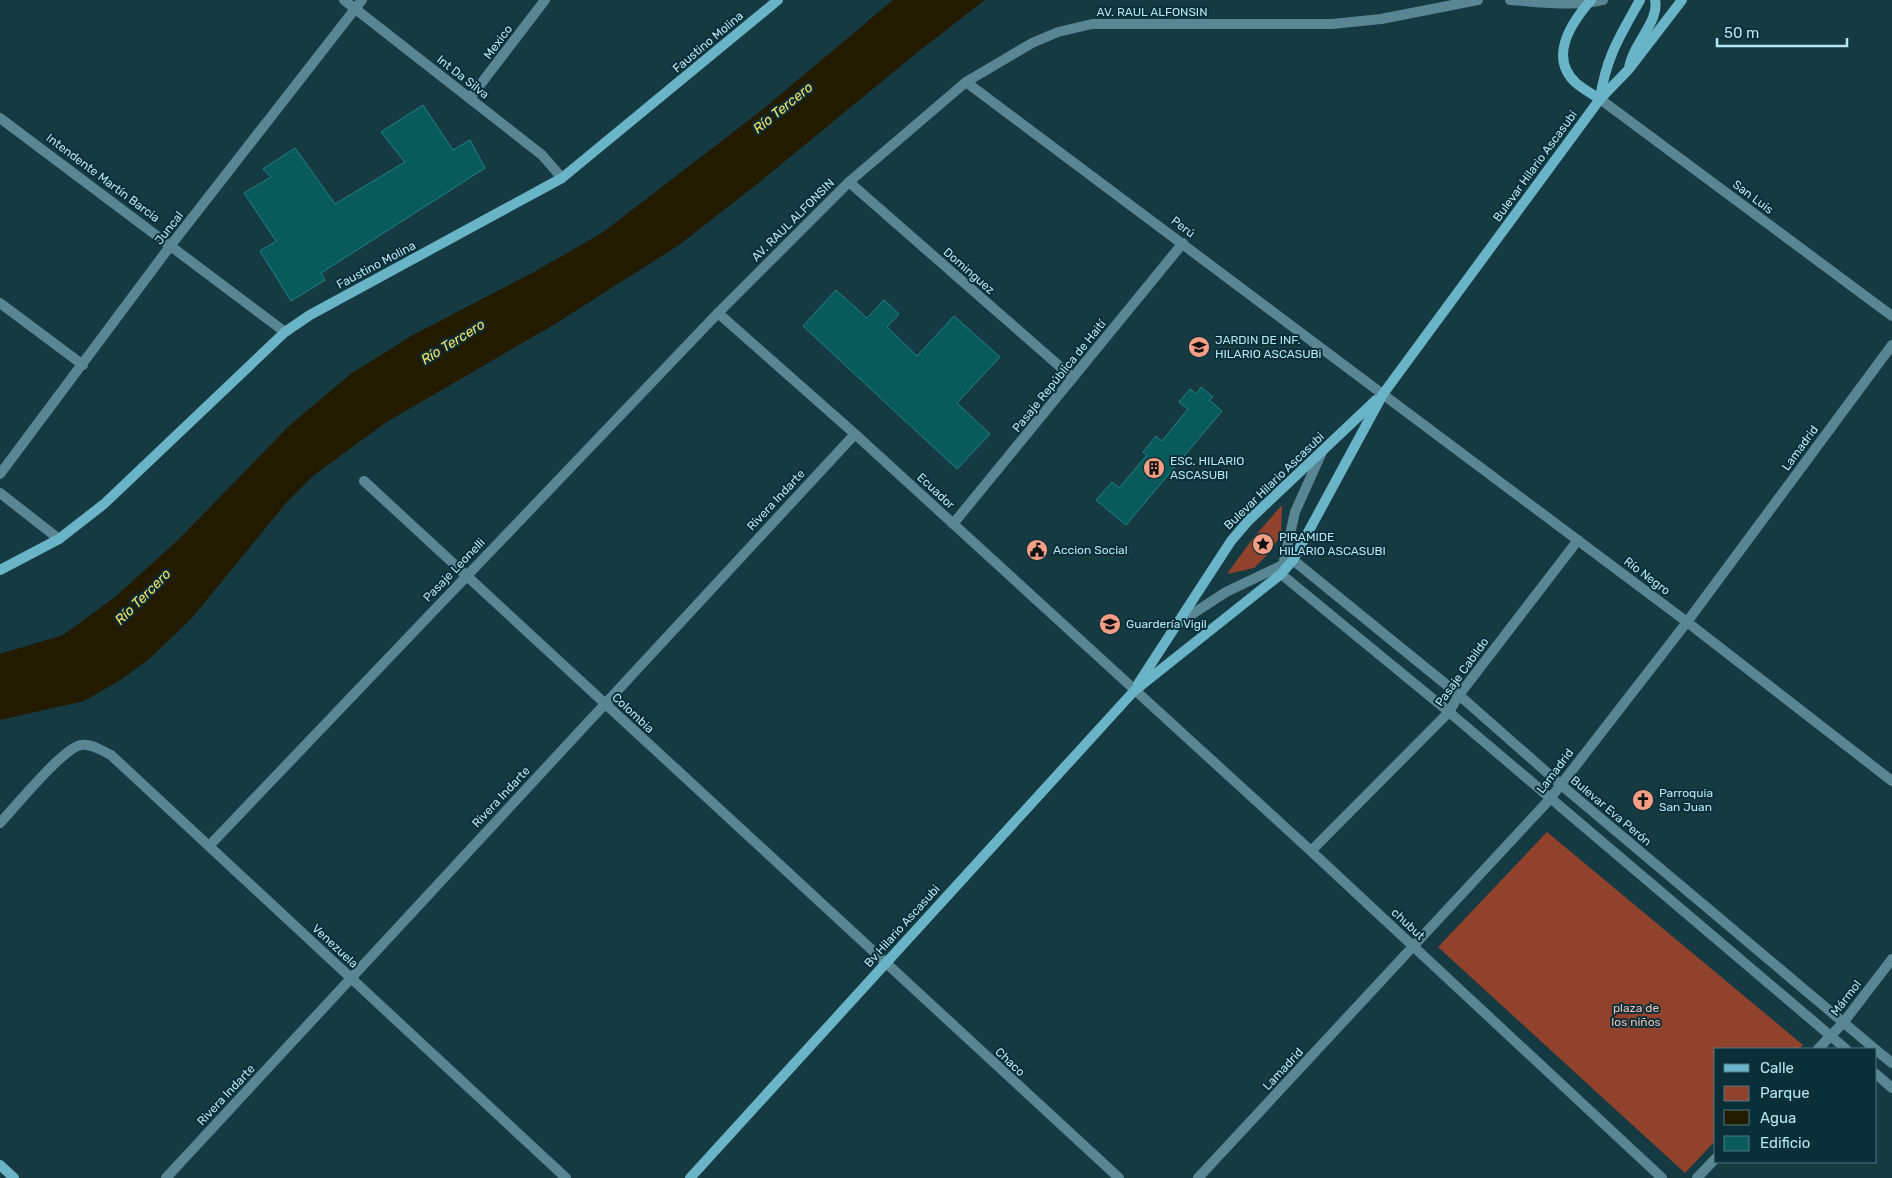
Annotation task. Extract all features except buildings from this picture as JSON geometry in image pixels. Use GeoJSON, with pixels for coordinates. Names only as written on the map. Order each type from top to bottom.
{"type":"FeatureCollection","features":[{"type":"Feature","properties":{"kind":"main road","name":"Faustino Molina"},"geometry":{"type":"LineString","coordinates":[[0,570],[59,539],[104,504],[285,332],[310,315],[562,178],[778,0]]}},
{"type":"Feature","properties":{"kind":"main road","name":"Bulevar Hilario Ascasubi"},"geometry":{"type":"LineString","coordinates":[[1600,99],[1604,72],[1612,50],[1640,0]]}},
{"type":"Feature","properties":{"kind":"main road"},"geometry":{"type":"LineString","coordinates":[[1629,68],[1635,47],[1656,12],[1655,0]]}},
{"type":"Feature","properties":{"kind":"main road","name":"Bulevar Hilario Ascasubi"},"geometry":{"type":"LineString","coordinates":[[1134,692],[1281,574],[1383,394],[1600,99],[1629,68],[1682,0]]}},
{"type":"Feature","properties":{"kind":"main road"},"geometry":{"type":"LineString","coordinates":[[1590,2],[1568,32],[1562,58],[1567,72],[1577,84],[1600,99]]}},
{"type":"Feature","properties":{"kind":"main road","name":"Bulevar Hilario Ascasubi"},"geometry":{"type":"LineString","coordinates":[[1134,692],[1231,541],[1383,394]]}},
{"type":"Feature","properties":{"kind":"main road","name":"Bv Hilario Ascasubi"},"geometry":{"type":"LineString","coordinates":[[690,1178],[1134,692]]}},
{"type":"Feature","properties":{"kind":"main road"},"geometry":{"type":"LineString","coordinates":[[0,1165],[14,1178]]}},
{"type":"Feature","properties":{"kind":"street","name":"Int Da Silva"},"geometry":{"type":"LineString","coordinates":[[344,0],[359,4],[470,98],[542,155],[562,178]]}},
{"type":"Feature","properties":{"kind":"street","name":"Mexico"},"geometry":{"type":"LineString","coordinates":[[470,98],[545,0]]}},
{"type":"Feature","properties":{"kind":"street","name":"AV. RAUL ALFONSIN"},"geometry":{"type":"LineString","coordinates":[[718,312],[849,182],[966,82],[1032,43],[1058,32],[1092,24],[1332,24],[1381,18],[1478,0]]}},
{"type":"Feature","properties":{"kind":"street"},"geometry":{"type":"LineString","coordinates":[[1510,0],[1590,2],[1603,0]]}},
{"type":"Feature","properties":{"kind":"street","name":"Juncal"},"geometry":{"type":"LineString","coordinates":[[0,474],[171,245],[359,4]]}},
{"type":"Feature","properties":{"kind":"street","name":"Perú"},"geometry":{"type":"LineString","coordinates":[[966,82],[1383,394]]}},
{"type":"Feature","properties":{"kind":"street","name":"San Luis"},"geometry":{"type":"LineString","coordinates":[[1600,99],[1892,316]]}},
{"type":"Feature","properties":{"kind":"street","name":"Intendente Martín Barcia"},"geometry":{"type":"LineString","coordinates":[[0,118],[285,332]]}},
{"type":"Feature","properties":{"kind":"street","name":"Dominguez"},"geometry":{"type":"LineString","coordinates":[[849,182],[1073,378]]}},
{"type":"Feature","properties":{"kind":"street","name":"Pasaje República de Haití"},"geometry":{"type":"LineString","coordinates":[[953,524],[1183,243]]}},
{"type":"Feature","properties":{"kind":"street"},"geometry":{"type":"LineString","coordinates":[[0,302],[82,365]]}},
{"type":"Feature","properties":{"kind":"street","name":"Ecuador"},"geometry":{"type":"LineString","coordinates":[[718,312],[855,434],[1134,692]]}},
{"type":"Feature","properties":{"kind":"street","name":"Pasaje Leonelli"},"geometry":{"type":"LineString","coordinates":[[209,846],[718,312]]}},
{"type":"Feature","properties":{"kind":"street","name":"Lamadrid"},"geometry":{"type":"LineString","coordinates":[[1198,1178],[1549,800],[1687,622],[1892,345]]}},
{"type":"Feature","properties":{"kind":"street","name":"Río Negro"},"geometry":{"type":"LineString","coordinates":[[1383,394],[1687,622],[1892,781]]}},
{"type":"Feature","properties":{"kind":"street","name":"Rivera Indarte"},"geometry":{"type":"LineString","coordinates":[[166,1178],[855,434]]}},
{"type":"Feature","properties":{"kind":"street"},"geometry":{"type":"LineString","coordinates":[[1177,624],[1226,592],[1288,561],[1295,512],[1322,451]]}},
{"type":"Feature","properties":{"kind":"street","name":"Colombia"},"geometry":{"type":"LineString","coordinates":[[364,481],[885,964]]}},
{"type":"Feature","properties":{"kind":"street"},"geometry":{"type":"LineString","coordinates":[[0,493],[59,539]]}},
{"type":"Feature","properties":{"kind":"street","name":"Pasaje Cabildo"},"geometry":{"type":"LineString","coordinates":[[1311,851],[1449,712],[1459,695],[1578,540]]}},
{"type":"Feature","properties":{"kind":"street","name":"Bulevar Eva Perón"},"geometry":{"type":"LineString","coordinates":[[1288,561],[1459,695],[1560,784],[1873,1048]]}},
{"type":"Feature","properties":{"kind":"street"},"geometry":{"type":"LineString","coordinates":[[1281,574],[1449,712],[1549,800],[1845,1048]]}},
{"type":"Feature","properties":{"kind":"street","name":"chubut"},"geometry":{"type":"LineString","coordinates":[[1134,692],[1311,851],[1662,1178]]}},
{"type":"Feature","properties":{"kind":"street","name":"Venezuela"},"geometry":{"type":"LineString","coordinates":[[0,823],[63,755],[81,745],[93,746],[111,755],[566,1178]]}},
{"type":"Feature","properties":{"kind":"street","name":"Mármol"},"geometry":{"type":"LineString","coordinates":[[1819,1048],[1843,1023],[1892,959]]}},
{"type":"Feature","properties":{"kind":"street","name":"Chaco"},"geometry":{"type":"LineString","coordinates":[[885,964],[1119,1178]]}},
{"type":"Feature","properties":{"kind":"street","name":"Bulevar Eva Perón"},"geometry":{"type":"LineString","coordinates":[[1877,1052],[1892,1063]]}},
{"type":"Feature","properties":{"kind":"street"},"geometry":{"type":"LineString","coordinates":[[1877,1075],[1892,1088]]}},
{"type":"Feature","properties":{"kind":"street"},"geometry":{"type":"LineString","coordinates":[[1697,1178],[1714,1160]]}},
{"type":"Feature","properties":{"kind":"green space"},"geometry":{"type":"Polygon","coordinates":[[[1282,505],[1281,535],[1269,553],[1254,568],[1227,574],[1253,538],[1282,505]]]}},
{"type":"Feature","properties":{"kind":"green space","name":"plaza de los niños"},"geometry":{"type":"Polygon","coordinates":[[[1547,832],[1803,1045],[1800,1048],[1714,1048],[1714,1142],[1685,1173],[1438,947],[1547,832]]]}},
{"type":"Feature","properties":{"kind":"water","name":"Río Tercero"},"geometry":{"type":"Polygon","coordinates":[[[893,0],[985,0],[679,245],[555,324],[385,423],[313,476],[286,503],[191,619],[148,660],[119,681],[84,701],[0,720],[0,654],[63,635],[115,597],[178,540],[290,425],[352,373],[413,335],[534,272],[602,233],[762,110],[893,0]]]}},
{"type":"Feature","properties":{"kind":"place","name":"JARDIN DE INF. HILARIO ASCASUBi"},"geometry":{"type":"Point","coordinates":[1199,347]}},
{"type":"Feature","properties":{"kind":"place","name":"ESC. HILARIO ASCASUBI"},"geometry":{"type":"Point","coordinates":[1154,468]}},
{"type":"Feature","properties":{"kind":"place","name":"PIRAMIDE HILARIO ASCASUBI"},"geometry":{"type":"Point","coordinates":[1263,544]}},
{"type":"Feature","properties":{"kind":"place","name":"Accion Social"},"geometry":{"type":"Point","coordinates":[1037,550]}},
{"type":"Feature","properties":{"kind":"place","name":"Guardería Vigil"},"geometry":{"type":"Point","coordinates":[1110,624]}},
{"type":"Feature","properties":{"kind":"place","name":"Parroquia San Juan"},"geometry":{"type":"Point","coordinates":[1643,800]}}]}
